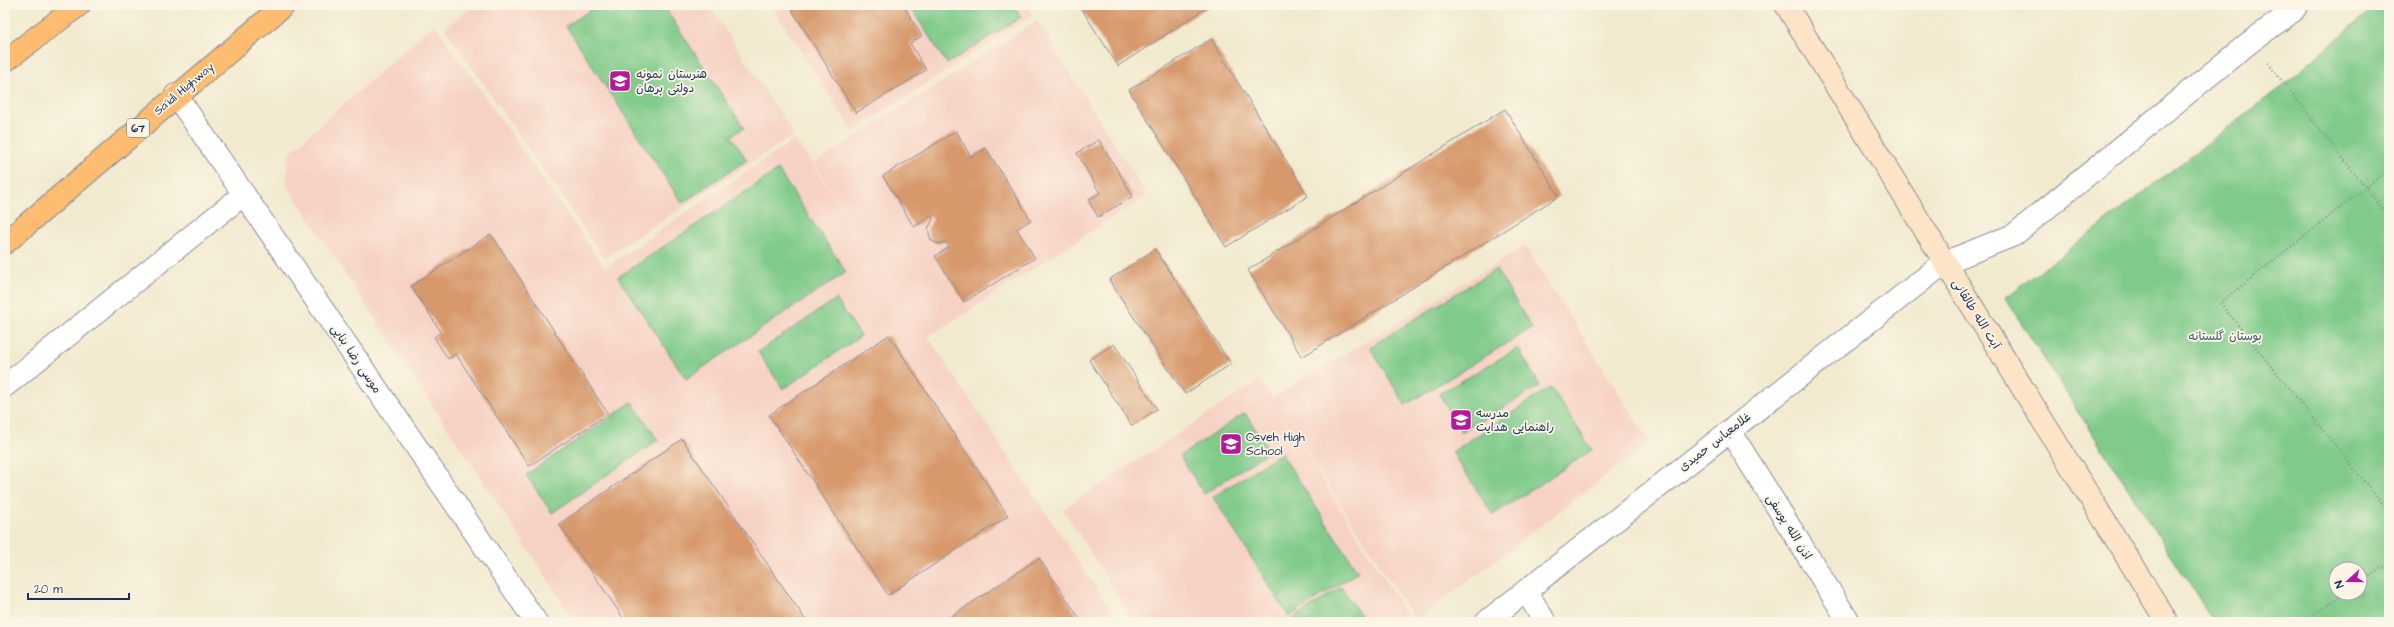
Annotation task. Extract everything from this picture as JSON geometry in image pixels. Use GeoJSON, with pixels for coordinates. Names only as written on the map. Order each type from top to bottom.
{"type":"FeatureCollection","features":[{"type":"Feature","properties":{"kind":"highway"},"geometry":{"type":"LineString","coordinates":[[5,61],[79,5]]}},
{"type":"Feature","properties":{"kind":"highway","name":"Sa'idi Highway"},"geometry":{"type":"LineString","coordinates":[[5,243],[176,95],[279,10]]}},
{"type":"Feature","properties":{"kind":"main road","name":"Sa'idi Highway"},"geometry":{"type":"LineString","coordinates":[[279,10],[296,5]]}},
{"type":"Feature","properties":{"kind":"main road","name":"آیت الله طالقانی"},"geometry":{"type":"LineString","coordinates":[[1786,5],[2166,622]]}},
{"type":"Feature","properties":{"kind":"street","name":"غلامعباس حمیدی"},"geometry":{"type":"LineString","coordinates":[[1486,622],[1944,263],[2014,235],[2250,42],[2293,11],[2297,5]]}},
{"type":"Feature","properties":{"kind":"street","name":"موسی رضا بنایی"},"geometry":{"type":"LineString","coordinates":[[176,95],[536,622]]}},
{"type":"Feature","properties":{"kind":"street"},"geometry":{"type":"LineString","coordinates":[[5,386],[244,194]]}},
{"type":"Feature","properties":{"kind":"street","name":"اذن الله یوسفی"},"geometry":{"type":"LineString","coordinates":[[1730,431],[1849,622]]}},
{"type":"Feature","properties":{"kind":"street"},"geometry":{"type":"LineString","coordinates":[[1526,591],[1545,622]]}},
{"type":"Feature","properties":{"kind":"path"},"geometry":{"type":"LineString","coordinates":[[2250,42],[2389,217]]}},
{"type":"Feature","properties":{"kind":"path"},"geometry":{"type":"LineString","coordinates":[[2389,169],[2220,303],[2389,512]]}},
{"type":"Feature","properties":{"kind":"path"},"geometry":{"type":"LineString","coordinates":[[2368,577],[2389,563]]}},
{"type":"Feature","properties":{"kind":"path"},"geometry":{"type":"LineString","coordinates":[[2302,622],[2333,601]]}},
{"type":"Feature","properties":{"kind":"shaded area","name":"هنرستان نمونه دولتی برهان"},"geometry":{"type":"Polygon","coordinates":[[[473,5],[709,5],[794,135],[604,258],[445,28],[473,5]]]}},
{"type":"Feature","properties":{"kind":"shaded area"},"geometry":{"type":"Polygon","coordinates":[[[771,5],[1027,5],[1033,15],[853,131],[771,5]]]}},
{"type":"Feature","properties":{"kind":"shaded area"},"geometry":{"type":"Polygon","coordinates":[[[1037,21],[1147,195],[928,337],[1119,622],[576,622],[286,184],[289,153],[434,24],[605,268],[795,139],[881,266],[814,164],[1037,21]]]}},
{"type":"Feature","properties":{"kind":"shaded area"},"geometry":{"type":"Polygon","coordinates":[[[1525,246],[1650,442],[1416,621],[1279,409],[1411,622],[1134,622],[1063,509],[1260,380],[1272,398],[1525,246]]]}},
{"type":"Feature","properties":{"kind":"green space"},"geometry":{"type":"Polygon","coordinates":[[[598,5],[663,5],[744,128],[731,136],[747,160],[682,203],[566,26],[598,5]]]}},
{"type":"Feature","properties":{"kind":"green space"},"geometry":{"type":"Polygon","coordinates":[[[909,5],[1014,5],[1021,17],[947,64],[909,5]]]}},
{"type":"Feature","properties":{"kind":"green space","name":"بوستان گلستانه"},"geometry":{"type":"Polygon","coordinates":[[[2377,5],[2389,5],[2389,622],[2214,622],[2005,298],[2285,84],[2377,5]]]}},
{"type":"Feature","properties":{"kind":"green space"},"geometry":{"type":"Polygon","coordinates":[[[778,170],[846,272],[686,379],[618,277],[778,170]]]}},
{"type":"Feature","properties":{"kind":"green space"},"geometry":{"type":"Polygon","coordinates":[[[1496,269],[1532,328],[1405,405],[1370,347],[1496,269]]]}},
{"type":"Feature","properties":{"kind":"green space"},"geometry":{"type":"Polygon","coordinates":[[[836,299],[861,336],[783,389],[758,352],[836,299]]]}},
{"type":"Feature","properties":{"kind":"green space"},"geometry":{"type":"Polygon","coordinates":[[[1518,348],[1540,386],[1461,432],[1439,394],[1518,348]]]}},
{"type":"Feature","properties":{"kind":"green space"},"geometry":{"type":"Polygon","coordinates":[[[1551,387],[1592,450],[1493,515],[1452,452],[1551,387]]]}},
{"type":"Feature","properties":{"kind":"green space"},"geometry":{"type":"Polygon","coordinates":[[[632,402],[658,440],[552,513],[526,475],[632,402]]]}},
{"type":"Feature","properties":{"kind":"green space"},"geometry":{"type":"Polygon","coordinates":[[[1245,413],[1269,451],[1204,494],[1180,456],[1245,413]]]}},
{"type":"Feature","properties":{"kind":"green space"},"geometry":{"type":"Polygon","coordinates":[[[1281,453],[1358,572],[1289,617],[1213,497],[1281,453]]]}},
{"type":"Feature","properties":{"kind":"green space"},"geometry":{"type":"Polygon","coordinates":[[[1341,587],[1365,622],[1288,622],[1341,587]]]}},
{"type":"Feature","properties":{"kind":"building"},"geometry":{"type":"Polygon","coordinates":[[[789,5],[903,5],[922,36],[910,43],[926,70],[856,113],[789,5]]]}},
{"type":"Feature","properties":{"kind":"building"},"geometry":{"type":"Polygon","coordinates":[[[1079,5],[1211,5],[1118,66],[1079,5]]]}},
{"type":"Feature","properties":{"kind":"building"},"geometry":{"type":"Polygon","coordinates":[[[1211,39],[1308,196],[1226,247],[1129,90],[1211,39]]]}},
{"type":"Feature","properties":{"kind":"building"},"geometry":{"type":"Polygon","coordinates":[[[1505,109],[1559,196],[1302,357],[1248,270],[1505,109]]]}},
{"type":"Feature","properties":{"kind":"building"},"geometry":{"type":"Polygon","coordinates":[[[956,131],[971,157],[986,148],[1031,220],[1017,229],[1035,258],[964,302],[935,256],[949,247],[946,242],[937,244],[931,240],[928,229],[933,219],[931,216],[914,227],[883,176],[956,131]]]}},
{"type":"Feature","properties":{"kind":"building"},"geometry":{"type":"Polygon","coordinates":[[[1099,140],[1133,196],[1098,217],[1088,200],[1100,193],[1077,153],[1099,140]]]}},
{"type":"Feature","properties":{"kind":"building"},"geometry":{"type":"Polygon","coordinates":[[[491,234],[608,414],[529,466],[456,354],[448,359],[434,337],[441,332],[411,286],[491,234]]]}},
{"type":"Feature","properties":{"kind":"building"},"geometry":{"type":"Polygon","coordinates":[[[1155,249],[1231,364],[1185,394],[1109,280],[1155,249]]]}},
{"type":"Feature","properties":{"kind":"building"},"geometry":{"type":"Polygon","coordinates":[[[889,335],[1008,516],[888,595],[769,415],[889,335]]]}},
{"type":"Feature","properties":{"kind":"building"},"geometry":{"type":"Polygon","coordinates":[[[1114,344],[1157,409],[1132,426],[1089,360],[1114,344]]]}},
{"type":"Feature","properties":{"kind":"building"},"geometry":{"type":"Polygon","coordinates":[[[682,439],[807,622],[626,622],[559,524],[682,439]]]}},
{"type":"Feature","properties":{"kind":"building"},"geometry":{"type":"Polygon","coordinates":[[[1039,558],[1082,622],[943,622],[1039,558]]]}},
{"type":"Feature","properties":{"kind":"place","name":"هنرستان نمونه دولتی برهان"},"geometry":{"type":"Point","coordinates":[620,81]}},
{"type":"Feature","properties":{"kind":"place","name":"مدرسه راهنمایی هدایت"},"geometry":{"type":"Point","coordinates":[1461,420]}},
{"type":"Feature","properties":{"kind":"place","name":"Osveh High School"},"geometry":{"type":"Point","coordinates":[1231,444]}}]}
